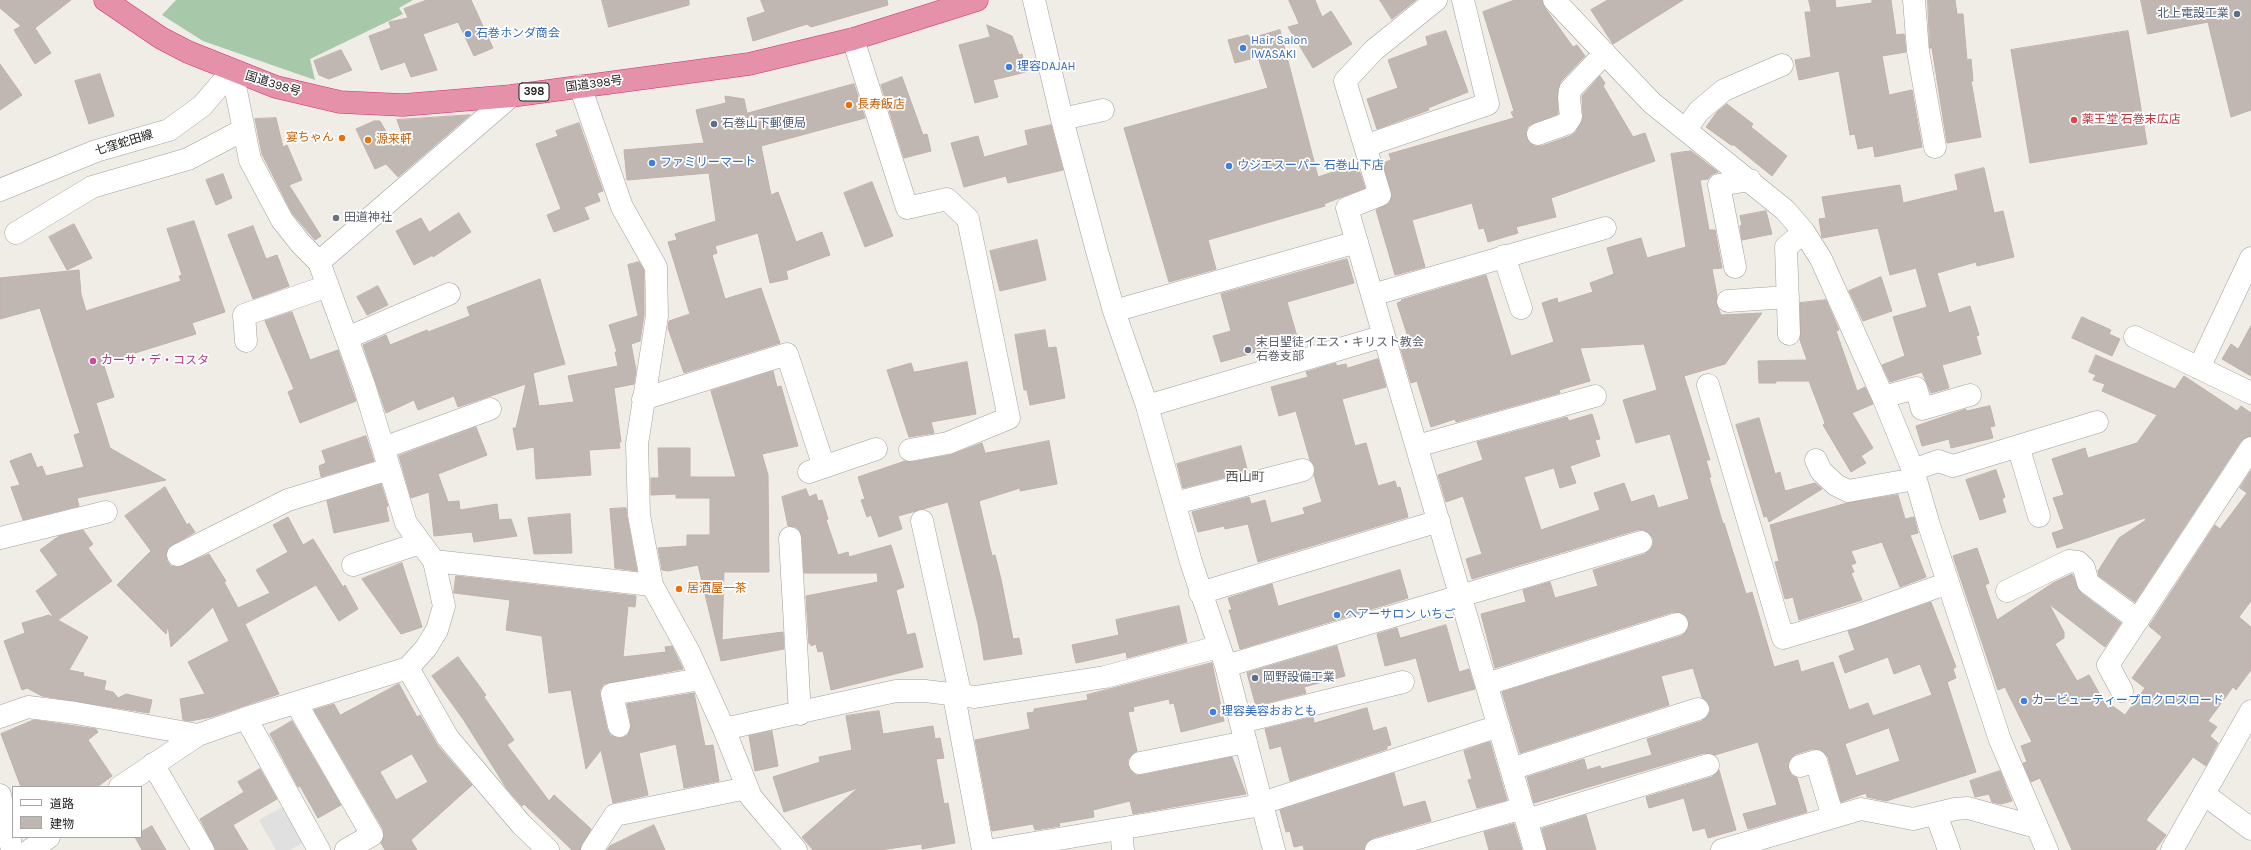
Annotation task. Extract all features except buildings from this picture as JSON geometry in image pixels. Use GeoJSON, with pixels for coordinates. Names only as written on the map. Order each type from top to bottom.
{"type":"FeatureCollection","features":[{"type":"Feature","properties":{"kind":"highway","name":"国道398号"},"geometry":{"type":"LineString","coordinates":[[105,0],[161,38],[232,71],[276,87],[340,102],[403,105],[511,96],[749,64],[853,39],[977,0]]}},
{"type":"Feature","properties":{"kind":"street"},"geometry":{"type":"LineString","coordinates":[[1034,0],[1062,119],[1114,311],[1146,406],[1200,593],[1222,656],[1244,732],[1274,850]]}},
{"type":"Feature","properties":{"kind":"street"},"geometry":{"type":"LineString","coordinates":[[1436,0],[1374,50],[1345,81],[1380,195],[1348,208],[1384,336],[1536,850]]}},
{"type":"Feature","properties":{"kind":"street"},"geometry":{"type":"LineString","coordinates":[[1365,146],[1488,104],[1462,0]]}},
{"type":"Feature","properties":{"kind":"street"},"geometry":{"type":"LineString","coordinates":[[1554,0],[1652,103],[1750,180],[1785,210],[1804,232],[1820,259],[1883,397],[1914,474],[2000,740],[2047,850]]}},
{"type":"Feature","properties":{"kind":"street"},"geometry":{"type":"LineString","coordinates":[[1914,0],[1918,51],[1935,147]]}},
{"type":"Feature","properties":{"kind":"street"},"geometry":{"type":"LineString","coordinates":[[853,39],[907,208],[947,199],[968,219],[1009,418],[948,443],[910,450]]}},
{"type":"Feature","properties":{"kind":"street"},"geometry":{"type":"LineString","coordinates":[[1538,134],[1566,124],[1571,117],[1568,98],[1570,90],[1605,53]]}},
{"type":"Feature","properties":{"kind":"street"},"geometry":{"type":"LineString","coordinates":[[1686,129],[1699,111],[1724,90],[1782,65]]}},
{"type":"Feature","properties":{"kind":"street"},"geometry":{"type":"LineString","coordinates":[[121,786],[198,735],[246,718],[408,668],[426,648],[437,630],[444,606],[434,561],[406,523],[364,386],[319,262],[301,244],[282,220],[250,160],[232,71]]}},
{"type":"Feature","properties":{"kind":"street","name":"七窪蛇田線"},"geometry":{"type":"LineString","coordinates":[[0,190],[96,151],[168,130],[202,106],[232,71]]}},
{"type":"Feature","properties":{"kind":"street"},"geometry":{"type":"LineString","coordinates":[[580,86],[622,207],[656,267],[656,316],[637,444],[640,515],[652,585],[701,678],[751,797],[796,850]]}},
{"type":"Feature","properties":{"kind":"street"},"geometry":{"type":"LineString","coordinates":[[319,262],[511,96]]}},
{"type":"Feature","properties":{"kind":"street"},"geometry":{"type":"LineString","coordinates":[[1062,119],[1102,110]]}},
{"type":"Feature","properties":{"kind":"street"},"geometry":{"type":"LineString","coordinates":[[16,233],[92,187],[188,158],[243,130]]}},
{"type":"Feature","properties":{"kind":"street"},"geometry":{"type":"LineString","coordinates":[[1735,267],[1720,186],[1750,180]]}},
{"type":"Feature","properties":{"kind":"street"},"geometry":{"type":"LineString","coordinates":[[1372,295],[1605,228]]}},
{"type":"Feature","properties":{"kind":"street"},"geometry":{"type":"LineString","coordinates":[[1789,334],[1786,247],[1804,232]]}},
{"type":"Feature","properties":{"kind":"street"},"geometry":{"type":"LineString","coordinates":[[1114,311],[1357,242]]}},
{"type":"Feature","properties":{"kind":"street"},"geometry":{"type":"LineString","coordinates":[[1504,256],[1521,308]]}},
{"type":"Feature","properties":{"kind":"street"},"geometry":{"type":"LineString","coordinates":[[2199,368],[2251,258]]}},
{"type":"Feature","properties":{"kind":"street"},"geometry":{"type":"LineString","coordinates":[[246,341],[244,315],[328,286]]}},
{"type":"Feature","properties":{"kind":"street"},"geometry":{"type":"LineString","coordinates":[[346,338],[449,294]]}},
{"type":"Feature","properties":{"kind":"street"},"geometry":{"type":"LineString","coordinates":[[1728,301],[1788,298]]}},
{"type":"Feature","properties":{"kind":"street"},"geometry":{"type":"LineString","coordinates":[[1146,406],[1384,336]]}},
{"type":"Feature","properties":{"kind":"street"},"geometry":{"type":"LineString","coordinates":[[2135,338],[2251,393]]}},
{"type":"Feature","properties":{"kind":"street"},"geometry":{"type":"LineString","coordinates":[[643,399],[787,354],[816,470],[876,449]]}},
{"type":"Feature","properties":{"kind":"street"},"geometry":{"type":"LineString","coordinates":[[1708,385],[1783,638],[1856,616],[1948,583]]}},
{"type":"Feature","properties":{"kind":"street"},"geometry":{"type":"LineString","coordinates":[[1883,397],[1916,388],[1922,409],[1970,395]]}},
{"type":"Feature","properties":{"kind":"street"},"geometry":{"type":"LineString","coordinates":[[1417,446],[1595,396]]}},
{"type":"Feature","properties":{"kind":"street"},"geometry":{"type":"LineString","coordinates":[[383,448],[490,409]]}},
{"type":"Feature","properties":{"kind":"street"},"geometry":{"type":"LineString","coordinates":[[1816,460],[1821,471],[1836,485],[1848,491],[1914,474],[1938,462],[1953,466],[2097,422]]}},
{"type":"Feature","properties":{"kind":"street"},"geometry":{"type":"LineString","coordinates":[[2018,446],[2038,516]]}},
{"type":"Feature","properties":{"kind":"street"},"geometry":{"type":"LineString","coordinates":[[2122,691],[2108,665],[2251,448]]}},
{"type":"Feature","properties":{"kind":"street"},"geometry":{"type":"LineString","coordinates":[[178,555],[288,500],[389,469]]}},
{"type":"Feature","properties":{"kind":"street"},"geometry":{"type":"LineString","coordinates":[[1174,503],[1303,470]]}},
{"type":"Feature","properties":{"kind":"street"},"geometry":{"type":"LineString","coordinates":[[0,538],[106,512]]}},
{"type":"Feature","properties":{"kind":"street"},"geometry":{"type":"LineString","coordinates":[[922,520],[958,697],[983,850]]}},
{"type":"Feature","properties":{"kind":"street"},"geometry":{"type":"LineString","coordinates":[[1200,593],[1439,521]]}},
{"type":"Feature","properties":{"kind":"street"},"geometry":{"type":"LineString","coordinates":[[790,538],[800,714]]}},
{"type":"Feature","properties":{"kind":"street"},"geometry":{"type":"LineString","coordinates":[[724,730],[800,714],[896,691],[925,691],[958,697],[975,697],[1105,677],[1222,656],[1461,596],[1641,542]]}},
{"type":"Feature","properties":{"kind":"street"},"geometry":{"type":"LineString","coordinates":[[353,565],[420,543]]}},
{"type":"Feature","properties":{"kind":"street"},"geometry":{"type":"LineString","coordinates":[[434,561],[652,585]]}},
{"type":"Feature","properties":{"kind":"street"},"geometry":{"type":"LineString","coordinates":[[2007,591],[2069,561],[2078,562],[2084,568],[2088,583],[2138,620]]}},
{"type":"Feature","properties":{"kind":"street"},"geometry":{"type":"LineString","coordinates":[[1487,684],[1677,624]]}},
{"type":"Feature","properties":{"kind":"street"},"geometry":{"type":"LineString","coordinates":[[408,668],[448,738],[521,824],[548,850]]}},
{"type":"Feature","properties":{"kind":"street"},"geometry":{"type":"LineString","coordinates":[[619,726],[612,694],[701,678]]}},
{"type":"Feature","properties":{"kind":"street"},"geometry":{"type":"LineString","coordinates":[[1140,763],[1403,682]]}},
{"type":"Feature","properties":{"kind":"street"},"geometry":{"type":"LineString","coordinates":[[296,703],[372,835],[346,850]]}},
{"type":"Feature","properties":{"kind":"street"},"geometry":{"type":"LineString","coordinates":[[0,717],[28,707],[76,713],[198,735]]}},
{"type":"Feature","properties":{"kind":"street"},"geometry":{"type":"LineString","coordinates":[[1512,769],[1698,709]]}},
{"type":"Feature","properties":{"kind":"street"},"geometry":{"type":"LineString","coordinates":[[2172,850],[2251,711]]}},
{"type":"Feature","properties":{"kind":"street"},"geometry":{"type":"LineString","coordinates":[[246,718],[319,850]]}},
{"type":"Feature","properties":{"kind":"street"},"geometry":{"type":"LineString","coordinates":[[992,850],[1059,845],[1121,829],[1250,807],[1499,726]]}},
{"type":"Feature","properties":{"kind":"street"},"geometry":{"type":"LineString","coordinates":[[1800,766],[1816,761],[1833,817]]}},
{"type":"Feature","properties":{"kind":"street"},"geometry":{"type":"LineString","coordinates":[[153,764],[203,850]]}},
{"type":"Feature","properties":{"kind":"street"},"geometry":{"type":"LineString","coordinates":[[1376,850],[1525,814],[1708,765]]}},
{"type":"Feature","properties":{"kind":"street"},"geometry":{"type":"LineString","coordinates":[[592,850],[615,815],[747,788]]}},
{"type":"Feature","properties":{"kind":"street"},"geometry":{"type":"LineString","coordinates":[[2204,794],[2251,829]]}},
{"type":"Feature","properties":{"kind":"street"},"geometry":{"type":"LineString","coordinates":[[0,795],[12,850]]}},
{"type":"Feature","properties":{"kind":"street"},"geometry":{"type":"LineString","coordinates":[[1722,850],[1861,809],[1913,819],[1955,809],[1968,808],[2036,827]]}},
{"type":"Feature","properties":{"kind":"street"},"geometry":{"type":"LineString","coordinates":[[1936,814],[1949,850]]}},
{"type":"Feature","properties":{"kind":"street"},"geometry":{"type":"LineString","coordinates":[[1121,829],[1123,850]]}},
{"type":"Feature","properties":{"kind":"green space"},"geometry":{"type":"Polygon","coordinates":[[[176,0],[413,0],[399,8],[403,14],[310,59],[315,80],[203,41],[162,15],[176,0]]]}},
{"type":"Feature","properties":{"kind":"shaded area"},"geometry":{"type":"Polygon","coordinates":[[[288,804],[308,840],[290,850],[276,850],[259,820],[288,804]]]}},
{"type":"Feature","properties":{"kind":"place","name":"北上電設工業"},"geometry":{"type":"Point","coordinates":[2237,14]}},
{"type":"Feature","properties":{"kind":"place","name":"石巻ホンダ商会"},"geometry":{"type":"Point","coordinates":[468,34]}},
{"type":"Feature","properties":{"kind":"place","name":"Hair Salon IWASAKI"},"geometry":{"type":"Point","coordinates":[1243,48]}},
{"type":"Feature","properties":{"kind":"place","name":"理容DAJAH"},"geometry":{"type":"Point","coordinates":[1009,67]}},
{"type":"Feature","properties":{"kind":"place","name":"長寿飯店"},"geometry":{"type":"Point","coordinates":[849,105]}},
{"type":"Feature","properties":{"kind":"place","name":"薬王堂 石巻末広店"},"geometry":{"type":"Point","coordinates":[2074,120]}},
{"type":"Feature","properties":{"kind":"place","name":"石巻山下郵便局"},"geometry":{"type":"Point","coordinates":[714,124]}},
{"type":"Feature","properties":{"kind":"place","name":"宴ちゃん"},"geometry":{"type":"Point","coordinates":[342,138]}},
{"type":"Feature","properties":{"kind":"place","name":"源来軒"},"geometry":{"type":"Point","coordinates":[368,140]}},
{"type":"Feature","properties":{"kind":"place","name":"ファミリーマート"},"geometry":{"type":"Point","coordinates":[652,163]}},
{"type":"Feature","properties":{"kind":"place","name":"ウジエスーパー 石巻山下店"},"geometry":{"type":"Point","coordinates":[1229,166]}},
{"type":"Feature","properties":{"kind":"place","name":"田道神社"},"geometry":{"type":"Point","coordinates":[336,218]}},
{"type":"Feature","properties":{"kind":"place","name":"末日聖徒イエス・キリスト教会 石巻支部"},"geometry":{"type":"Point","coordinates":[1248,350]}},
{"type":"Feature","properties":{"kind":"place","name":"カーサ・デ・コスタ"},"geometry":{"type":"Point","coordinates":[93,361]}},
{"type":"Feature","properties":{"kind":"place","name":"居酒屋一茶"},"geometry":{"type":"Point","coordinates":[679,589]}},
{"type":"Feature","properties":{"kind":"place","name":"ヘアーサロン いちご"},"geometry":{"type":"Point","coordinates":[1337,615]}},
{"type":"Feature","properties":{"kind":"place","name":"岡野設備工業"},"geometry":{"type":"Point","coordinates":[1255,678]}},
{"type":"Feature","properties":{"kind":"place","name":"カービューティープロクロスロード"},"geometry":{"type":"Point","coordinates":[2024,701]}},
{"type":"Feature","properties":{"kind":"place","name":"理容美容おおとも"},"geometry":{"type":"Point","coordinates":[1213,712]}},
{"type":"Feature","properties":{"kind":"district","name":"西山町"},"geometry":{"type":"Point","coordinates":[1245,477]}}]}
